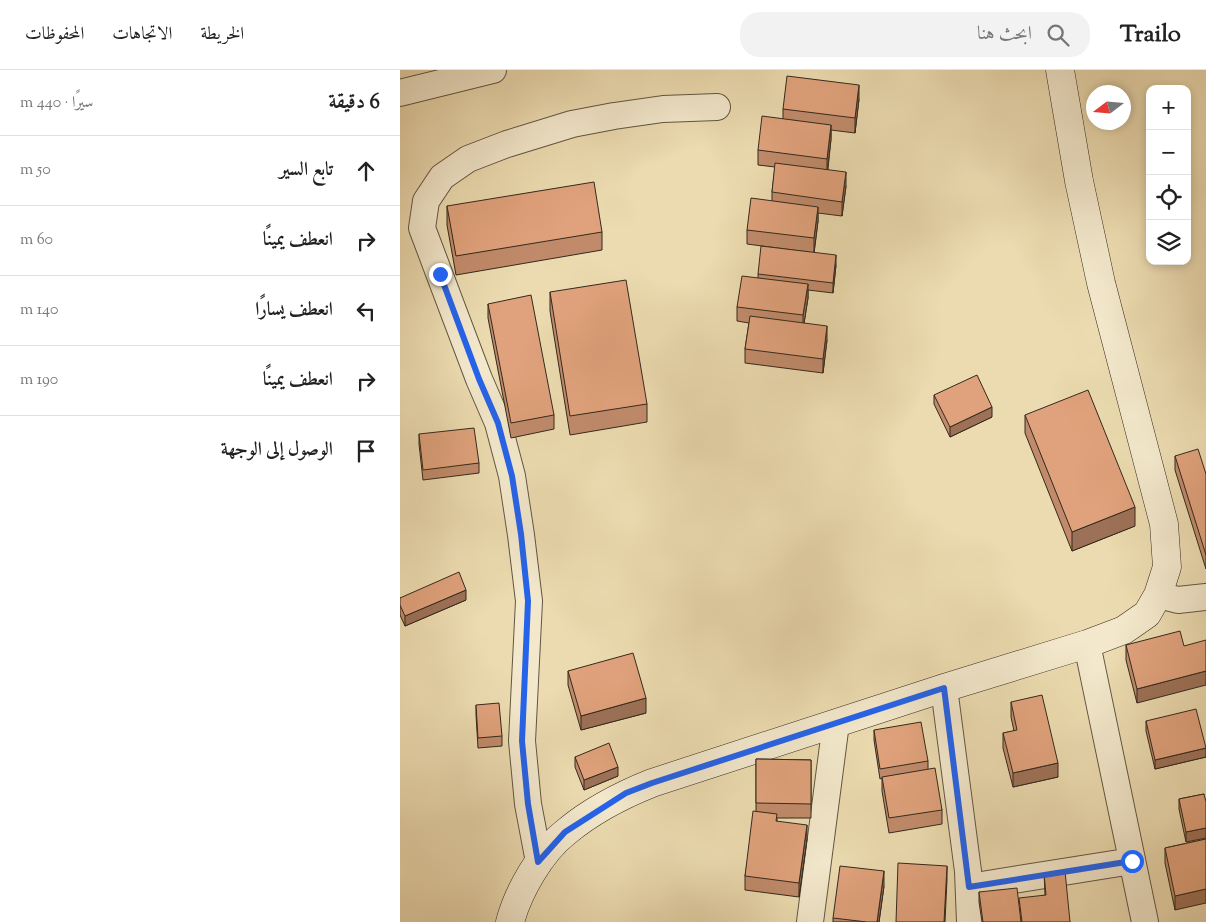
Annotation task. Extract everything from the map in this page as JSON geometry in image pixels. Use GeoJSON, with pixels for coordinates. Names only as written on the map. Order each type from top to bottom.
{"type":"FeatureCollection","features":[{"type":"Feature","properties":{"kind":"main road"},"geometry":{"type":"LineString","coordinates":[[509,921],[522,890],[538,862],[565,832],[626,793],[944,688],[1087,644],[1124,630],[1147,614],[1158,595],[1167,566],[1164,524],[1101,283],[1079,181],[1060,70]]}},
{"type":"Feature","properties":{"kind":"street"},"geometry":{"type":"LineString","coordinates":[[400,93],[493,70]]}},
{"type":"Feature","properties":{"kind":"street"},"geometry":{"type":"LineString","coordinates":[[538,862],[528,804],[522,741],[528,601],[521,534],[512,476],[498,423],[479,379],[422,228],[426,201],[442,177],[468,159],[507,144],[572,124],[614,116],[663,109],[717,107]]}},
{"type":"Feature","properties":{"kind":"street"},"geometry":{"type":"LineString","coordinates":[[1158,595],[1178,600],[1206,597]]}},
{"type":"Feature","properties":{"kind":"street"},"geometry":{"type":"LineString","coordinates":[[1087,644],[1145,922]]}},
{"type":"Feature","properties":{"kind":"street"},"geometry":{"type":"LineString","coordinates":[[944,688],[969,887],[970,922]]}},
{"type":"Feature","properties":{"kind":"street"},"geometry":{"type":"LineString","coordinates":[[810,922],[836,724]]}},
{"type":"Feature","properties":{"kind":"street"},"geometry":{"type":"LineString","coordinates":[[969,887],[1132,861]]}},
{"type":"Feature","properties":{"kind":"building"},"geometry":{"type":"Polygon","coordinates":[[[787,76],[859,85],[855,118],[783,109],[787,76]]]}},
{"type":"Feature","properties":{"kind":"building"},"geometry":{"type":"Polygon","coordinates":[[[762,116],[831,125],[827,159],[758,150],[762,116]]]}},
{"type":"Feature","properties":{"kind":"building"},"geometry":{"type":"Polygon","coordinates":[[[775,163],[846,172],[842,202],[772,192],[775,163]]]}},
{"type":"Feature","properties":{"kind":"building"},"geometry":{"type":"Polygon","coordinates":[[[594,182],[602,232],[456,256],[447,206],[594,182]]]}},
{"type":"Feature","properties":{"kind":"building"},"geometry":{"type":"Polygon","coordinates":[[[751,198],[818,207],[814,238],[747,230],[751,198]]]}},
{"type":"Feature","properties":{"kind":"building"},"geometry":{"type":"Polygon","coordinates":[[[761,246],[836,255],[833,283],[758,274],[761,246]]]}},
{"type":"Feature","properties":{"kind":"building"},"geometry":{"type":"Polygon","coordinates":[[[742,276],[808,284],[803,315],[737,307],[742,276]]]}},
{"type":"Feature","properties":{"kind":"building"},"geometry":{"type":"Polygon","coordinates":[[[626,280],[647,404],[570,416],[550,292],[626,280]]]}},
{"type":"Feature","properties":{"kind":"building"},"geometry":{"type":"Polygon","coordinates":[[[531,295],[554,415],[511,423],[488,304],[531,295]]]}},
{"type":"Feature","properties":{"kind":"building"},"geometry":{"type":"Polygon","coordinates":[[[750,316],[827,326],[823,359],[745,349],[750,316]]]}},
{"type":"Feature","properties":{"kind":"building"},"geometry":{"type":"Polygon","coordinates":[[[977,375],[992,407],[950,427],[934,395],[977,375]]]}},
{"type":"Feature","properties":{"kind":"building"},"geometry":{"type":"Polygon","coordinates":[[[1088,390],[1135,507],[1072,532],[1025,415],[1088,390]]]}},
{"type":"Feature","properties":{"kind":"building"},"geometry":{"type":"Polygon","coordinates":[[[474,428],[479,463],[423,470],[419,434],[474,428]]]}},
{"type":"Feature","properties":{"kind":"building"},"geometry":{"type":"Polygon","coordinates":[[[1198,449],[1206,474],[1206,555],[1175,456],[1198,449]]]}},
{"type":"Feature","properties":{"kind":"building"},"geometry":{"type":"Polygon","coordinates":[[[459,572],[466,590],[405,616],[400,605],[400,598],[459,572]]]}},
{"type":"Feature","properties":{"kind":"building"},"geometry":{"type":"Polygon","coordinates":[[[1180,631],[1184,646],[1206,640],[1206,671],[1137,689],[1126,645],[1180,631]]]}},
{"type":"Feature","properties":{"kind":"building"},"geometry":{"type":"Polygon","coordinates":[[[633,653],[646,698],[581,716],[568,671],[633,653]]]}},
{"type":"Feature","properties":{"kind":"building"},"geometry":{"type":"Polygon","coordinates":[[[1042,695],[1058,763],[1013,773],[1003,733],[1017,730],[1011,702],[1042,695]]]}},
{"type":"Feature","properties":{"kind":"building"},"geometry":{"type":"Polygon","coordinates":[[[499,703],[502,736],[478,738],[476,705],[499,703]]]}},
{"type":"Feature","properties":{"kind":"building"},"geometry":{"type":"Polygon","coordinates":[[[1196,709],[1206,748],[1155,760],[1146,721],[1196,709]]]}},
{"type":"Feature","properties":{"kind":"building"},"geometry":{"type":"Polygon","coordinates":[[[921,722],[928,761],[880,769],[874,730],[921,722]]]}},
{"type":"Feature","properties":{"kind":"building"},"geometry":{"type":"Polygon","coordinates":[[[609,743],[618,767],[584,780],[575,757],[609,743]]]}},
{"type":"Feature","properties":{"kind":"building"},"geometry":{"type":"Polygon","coordinates":[[[756,759],[811,760],[811,804],[756,803],[756,759]]]}},
{"type":"Feature","properties":{"kind":"building"},"geometry":{"type":"Polygon","coordinates":[[[935,768],[942,810],[889,818],[882,777],[935,768]]]}},
{"type":"Feature","properties":{"kind":"building"},"geometry":{"type":"Polygon","coordinates":[[[1204,794],[1206,802],[1206,828],[1186,832],[1179,799],[1204,794]]]}},
{"type":"Feature","properties":{"kind":"building"},"geometry":{"type":"Polygon","coordinates":[[[753,811],[777,814],[776,821],[807,825],[799,883],[745,876],[753,811]]]}},
{"type":"Feature","properties":{"kind":"building"},"geometry":{"type":"Polygon","coordinates":[[[1206,839],[1206,889],[1175,896],[1165,848],[1206,839]]]}},
{"type":"Feature","properties":{"kind":"building"},"geometry":{"type":"Polygon","coordinates":[[[898,863],[947,866],[944,922],[896,922],[898,863]]]}},
{"type":"Feature","properties":{"kind":"building"},"geometry":{"type":"Polygon","coordinates":[[[840,866],[884,871],[877,922],[833,918],[840,866]]]}},
{"type":"Feature","properties":{"kind":"building"},"geometry":{"type":"Polygon","coordinates":[[[1065,871],[1070,922],[1022,922],[1019,898],[1046,895],[1044,873],[1065,871]]]}},
{"type":"Feature","properties":{"kind":"building"},"geometry":{"type":"Polygon","coordinates":[[[1017,888],[1021,922],[983,922],[979,892],[1017,888]]]}},
{"type":"Feature","properties":{"kind":"route"},"geometry":{"type":"LineString","coordinates":[[440,274],[479,379],[498,423],[512,476],[521,534],[528,601],[526,696],[522,741],[528,804],[538,862],[565,832],[626,793],[944,688],[969,887],[1132,861]]}}]}
